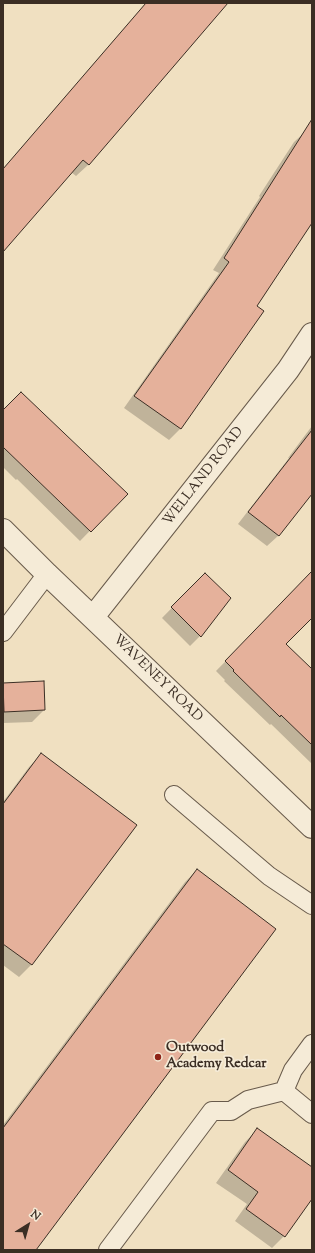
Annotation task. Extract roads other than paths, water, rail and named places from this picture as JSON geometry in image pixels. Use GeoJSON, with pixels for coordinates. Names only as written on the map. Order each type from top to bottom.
{"type":"FeatureCollection","features":[{"type":"Feature","properties":{"kind":"street","name":"WELLAND ROAD"},"geometry":{"type":"LineString","coordinates":[[93,617],[288,370],[312,334]]}},
{"type":"Feature","properties":{"kind":"street","name":"WAVENEY ROAD"},"geometry":{"type":"LineString","coordinates":[[3,530],[47,574],[312,827]]}},
{"type":"Feature","properties":{"kind":"lane"},"geometry":{"type":"LineString","coordinates":[[3,632],[47,574]]}},
{"type":"Feature","properties":{"kind":"lane"},"geometry":{"type":"LineString","coordinates":[[174,795],[269,876],[312,906]]}},
{"type":"Feature","properties":{"kind":"lane"},"geometry":{"type":"LineString","coordinates":[[284,1091],[293,1070],[312,1044]]}},
{"type":"Feature","properties":{"kind":"lane"},"geometry":{"type":"LineString","coordinates":[[284,1091],[312,1114]]}},
{"type":"Feature","properties":{"kind":"lane"},"geometry":{"type":"LineString","coordinates":[[108,1250],[212,1111],[231,1112],[248,1100],[284,1091]]}},
{"type":"Feature","properties":{"kind":"place","name":"Outwood Academy Redcar"},"geometry":{"type":"Point","coordinates":[158,1057]}}]}
